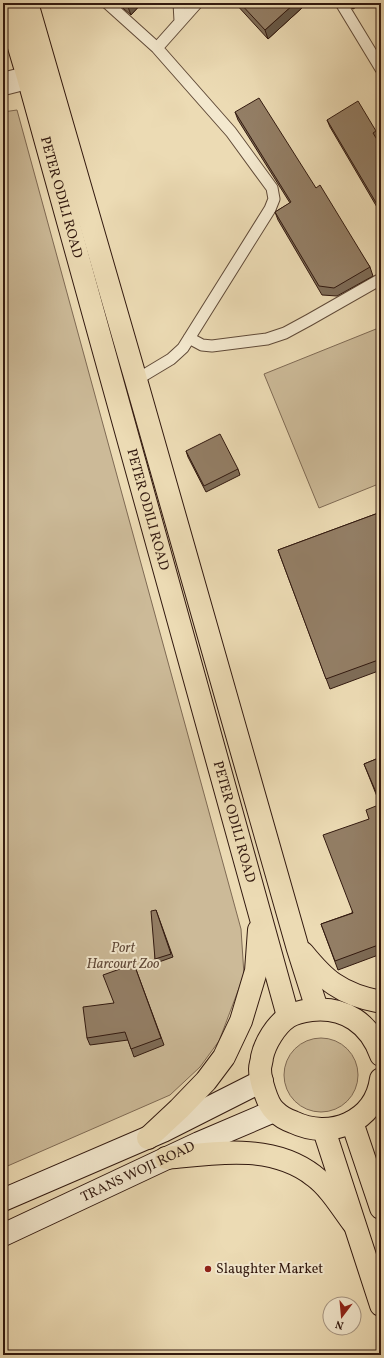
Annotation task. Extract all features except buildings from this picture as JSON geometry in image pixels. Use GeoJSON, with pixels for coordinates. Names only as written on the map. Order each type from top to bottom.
{"type":"FeatureCollection","features":[{"type":"Feature","properties":{"kind":"main road","name":"PETER ODILI ROAD"},"geometry":{"type":"LineString","coordinates":[[6,3],[14,42],[38,75],[136,380],[317,1010]]}},
{"type":"Feature","properties":{"kind":"main road","name":"PETER ODILI ROAD"},"geometry":{"type":"LineString","coordinates":[[27,3],[38,75],[288,1016]]}},
{"type":"Feature","properties":{"kind":"main road"},"geometry":{"type":"LineString","coordinates":[[3,84],[38,75]]}},
{"type":"Feature","properties":{"kind":"main road"},"geometry":{"type":"LineString","coordinates":[[148,1138],[206,1081],[224,1056],[241,1021],[256,971],[261,914]]}},
{"type":"Feature","properties":{"kind":"main road"},"geometry":{"type":"LineString","coordinates":[[298,948],[320,973],[335,985],[356,995],[381,1002]]}},
{"type":"Feature","properties":{"kind":"main road"},"geometry":{"type":"LineString","coordinates":[[381,1055],[376,1032],[368,1030],[352,1017],[332,1010],[306,1011],[288,1016],[275,1030],[264,1048],[260,1069],[264,1090],[274,1111],[303,1128],[324,1130],[341,1127],[358,1118],[371,1105],[380,1088],[381,1079]]}},
{"type":"Feature","properties":{"kind":"main road","name":"TRANS WOJI ROAD"},"geometry":{"type":"LineString","coordinates":[[3,1200],[148,1138],[262,1081]]}},
{"type":"Feature","properties":{"kind":"main road","name":"TRANS WOJI ROAD"},"geometry":{"type":"LineString","coordinates":[[3,1235],[166,1158],[274,1111]]}},
{"type":"Feature","properties":{"kind":"main road"},"geometry":{"type":"LineString","coordinates":[[352,1122],[380,1204]]}},
{"type":"Feature","properties":{"kind":"main road"},"geometry":{"type":"LineString","coordinates":[[324,1130],[353,1223],[381,1305]]}},
{"type":"Feature","properties":{"kind":"main road"},"geometry":{"type":"LineString","coordinates":[[166,1158],[218,1152],[247,1152],[273,1157],[298,1166],[315,1176],[331,1193],[353,1223]]}},
{"type":"Feature","properties":{"kind":"lane"},"geometry":{"type":"LineString","coordinates":[[107,3],[157,48],[231,132],[272,188],[274,199],[270,209],[183,348],[171,360],[136,380]]}},
{"type":"Feature","properties":{"kind":"lane"},"geometry":{"type":"LineString","coordinates":[[180,3],[180,21]]}},
{"type":"Feature","properties":{"kind":"lane"},"geometry":{"type":"LineString","coordinates":[[157,48],[196,3]]}},
{"type":"Feature","properties":{"kind":"lane"},"geometry":{"type":"LineString","coordinates":[[341,3],[381,70]]}},
{"type":"Feature","properties":{"kind":"lane"},"geometry":{"type":"LineString","coordinates":[[189,338],[202,345],[212,346],[267,339],[285,333],[381,280]]}},
{"type":"Feature","properties":{"kind":"green space","name":"Port Harcourt Zoo"},"geometry":{"type":"Polygon","coordinates":[[[17,110],[241,929],[244,975],[219,1041],[200,1067],[170,1095],[3,1168],[3,112],[17,110]]]}},
{"type":"Feature","properties":{"kind":"green space"},"geometry":{"type":"Polygon","coordinates":[[[381,327],[381,483],[319,508],[264,374],[381,327]]]}},
{"type":"Feature","properties":{"kind":"green space"},"geometry":{"type":"Polygon","coordinates":[[[314,1038],[328,1038],[342,1044],[352,1054],[358,1068],[358,1082],[352,1096],[342,1106],[328,1112],[314,1112],[300,1106],[290,1096],[284,1082],[284,1068],[290,1054],[300,1044],[314,1038]]]}},
{"type":"Feature","properties":{"kind":"place","name":"Slaughter Market"},"geometry":{"type":"Point","coordinates":[208,1269]}}]}
